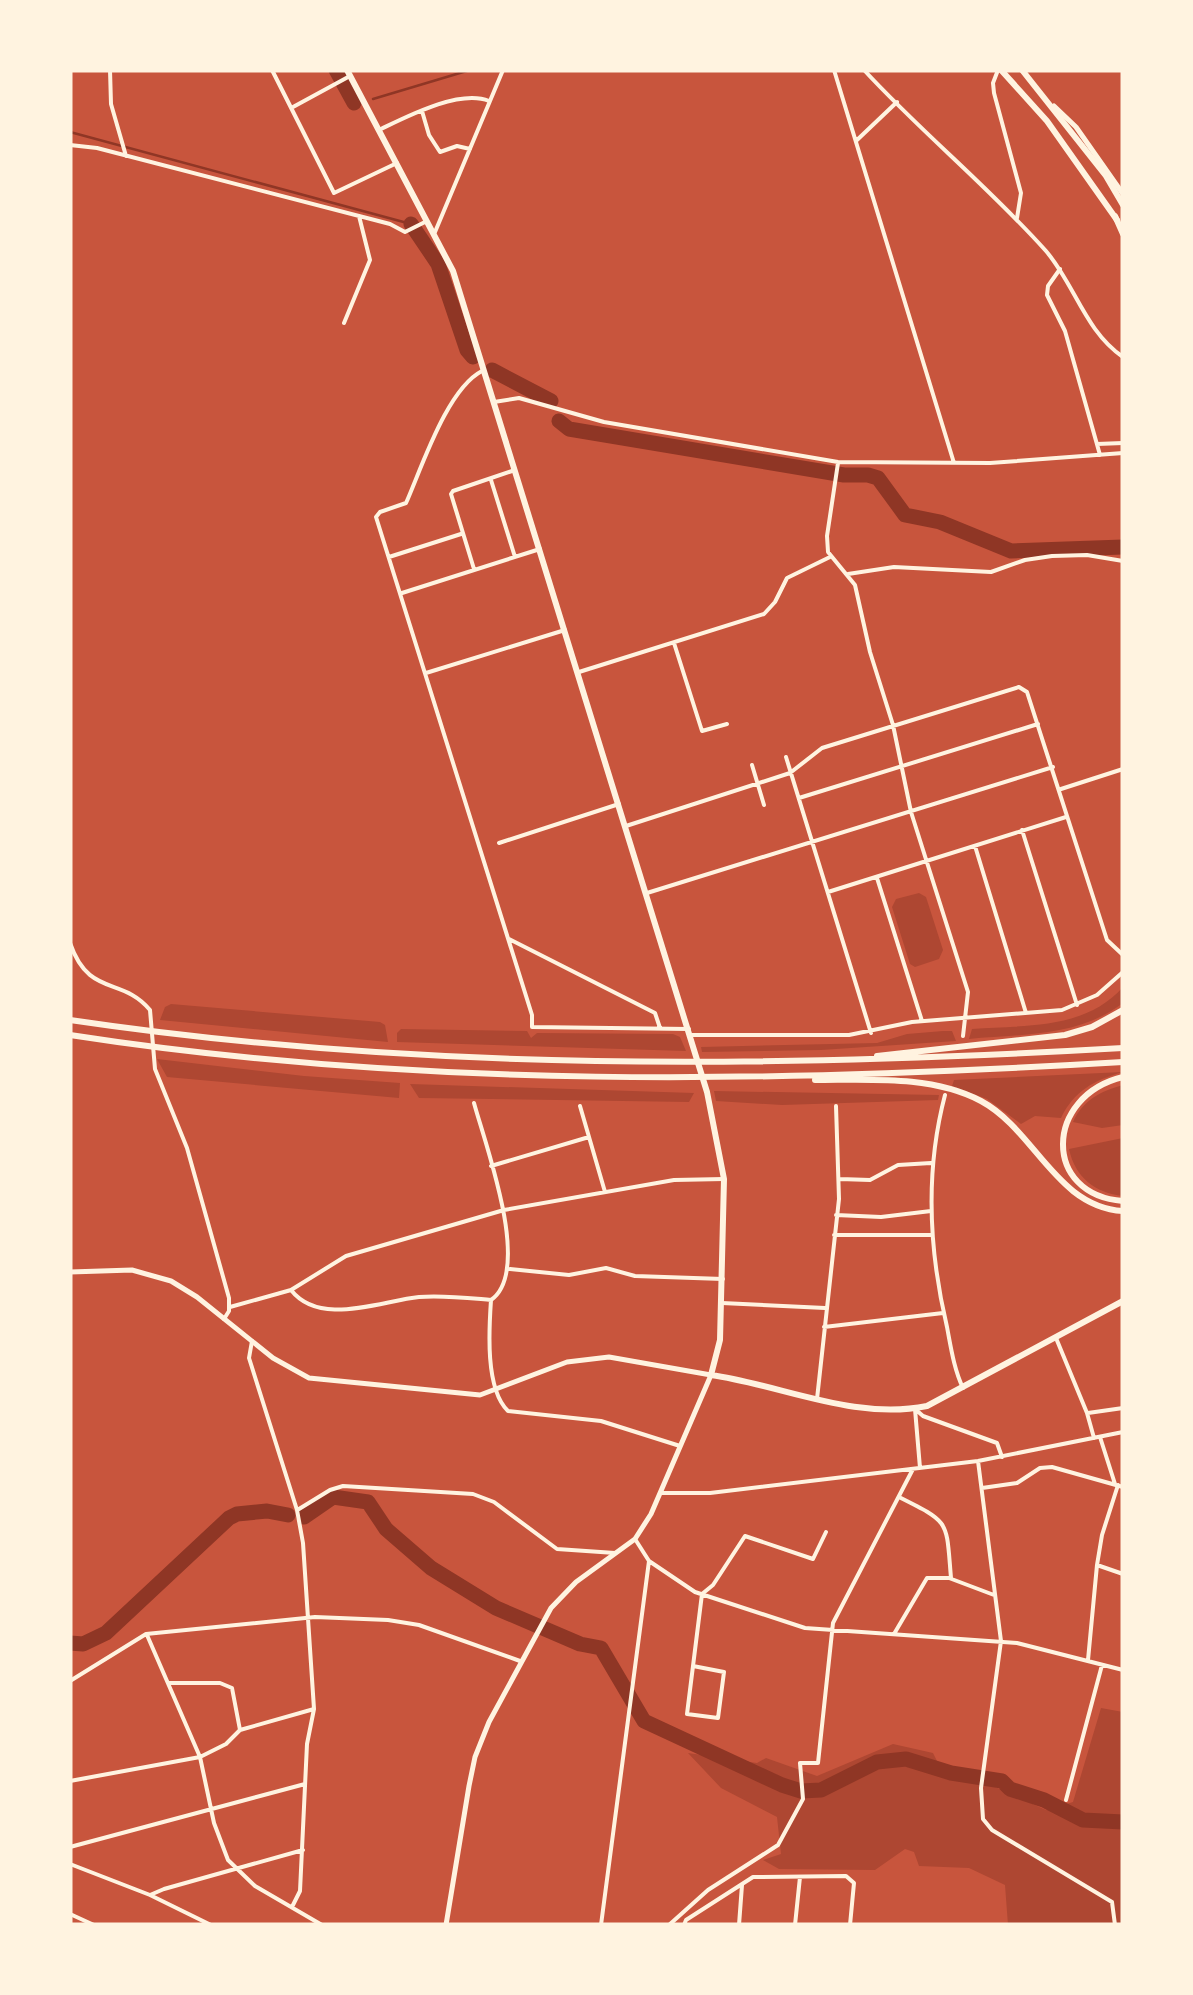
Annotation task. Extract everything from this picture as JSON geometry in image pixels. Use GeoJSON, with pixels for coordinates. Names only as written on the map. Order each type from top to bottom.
{"type":"FeatureCollection","features":[{"type":"Feature","properties":{"kind":"highway"},"geometry":{"type":"LineString","coordinates":[[999,70],[1047,121],[1123,232]]}},
{"type":"Feature","properties":{"kind":"highway"},"geometry":{"type":"LineString","coordinates":[[1022,70],[1106,176],[1123,205]]}},
{"type":"Feature","properties":{"kind":"highway"},"geometry":{"type":"LineString","coordinates":[[346,77],[379,130],[452,271],[703,1078],[724,1178],[720,1340],[711,1375],[817,1399],[915,1409],[963,1388],[1123,1302]]}},
{"type":"Feature","properties":{"kind":"highway"},"geometry":{"type":"LineString","coordinates":[[771,1063],[1049,1038],[1092,1027],[1123,1010]]}},
{"type":"Feature","properties":{"kind":"highway"},"geometry":{"type":"LineString","coordinates":[[70,1020],[168,1034],[452,1058],[712,1064],[1123,1048]]}},
{"type":"Feature","properties":{"kind":"highway"},"geometry":{"type":"LineString","coordinates":[[70,1035],[169,1048],[456,1072],[902,1082],[957,1092],[982,1102],[1007,1119],[1082,1200],[1123,1211]]}},
{"type":"Feature","properties":{"kind":"highway"},"geometry":{"type":"LineString","coordinates":[[714,1078],[1123,1062]]}},
{"type":"Feature","properties":{"kind":"highway"},"geometry":{"type":"LineString","coordinates":[[1123,1076],[1101,1084],[1079,1100],[1068,1116],[1063,1144],[1072,1172],[1084,1187],[1100,1197],[1123,1201]]}},
{"type":"Feature","properties":{"kind":"main road"},"geometry":{"type":"LineString","coordinates":[[1048,100],[1076,128],[1123,194]]}},
{"type":"Feature","properties":{"kind":"main road"},"geometry":{"type":"LineString","coordinates":[[70,1272],[132,1270],[160,1277],[182,1288],[291,1370],[309,1378],[462,1395],[497,1390],[567,1362],[592,1357],[634,1359],[711,1375],[661,1493],[635,1538],[576,1582],[543,1620],[520,1661],[475,1757],[446,1925]]}},
{"type":"Feature","properties":{"kind":"street"},"geometry":{"type":"LineString","coordinates":[[110,70],[112,104],[126,156]]}},
{"type":"Feature","properties":{"kind":"street"},"geometry":{"type":"LineString","coordinates":[[272,70],[334,192],[397,163]]}},
{"type":"Feature","properties":{"kind":"street"},"geometry":{"type":"LineString","coordinates":[[434,233],[502,70]]}},
{"type":"Feature","properties":{"kind":"street"},"geometry":{"type":"LineString","coordinates":[[538,70],[555,70]]}},
{"type":"Feature","properties":{"kind":"street"},"geometry":{"type":"LineString","coordinates":[[834,70],[954,464]]}},
{"type":"Feature","properties":{"kind":"street"},"geometry":{"type":"LineString","coordinates":[[864,70],[1017,218],[1060,269],[1093,328],[1123,357]]}},
{"type":"Feature","properties":{"kind":"street"},"geometry":{"type":"LineString","coordinates":[[999,70],[993,83],[994,93],[1022,193],[1017,218]]}},
{"type":"Feature","properties":{"kind":"street"},"geometry":{"type":"LineString","coordinates":[[290,108],[346,77]]}},
{"type":"Feature","properties":{"kind":"street"},"geometry":{"type":"LineString","coordinates":[[379,130],[422,110],[473,97],[489,101]]}},
{"type":"Feature","properties":{"kind":"street"},"geometry":{"type":"LineString","coordinates":[[857,140],[897,102]]}},
{"type":"Feature","properties":{"kind":"street"},"geometry":{"type":"LineString","coordinates":[[422,110],[428,135],[440,152],[457,146],[470,149]]}},
{"type":"Feature","properties":{"kind":"street"},"geometry":{"type":"LineString","coordinates":[[70,145],[97,148],[390,224],[405,232],[427,220]]}},
{"type":"Feature","properties":{"kind":"street"},"geometry":{"type":"LineString","coordinates":[[344,324],[370,260],[359,216]]}},
{"type":"Feature","properties":{"kind":"street"},"geometry":{"type":"LineString","coordinates":[[1060,269],[1048,286],[1047,295],[1066,331],[1100,455]]}},
{"type":"Feature","properties":{"kind":"street"},"geometry":{"type":"LineString","coordinates":[[484,370],[466,383],[454,401],[406,503],[376,517],[509,939],[532,1027],[871,1033],[922,1021],[1062,1010],[1108,988],[1123,972]]}},
{"type":"Feature","properties":{"kind":"street"},"geometry":{"type":"LineString","coordinates":[[494,402],[519,398],[604,422],[837,465],[954,464],[1123,453]]}},
{"type":"Feature","properties":{"kind":"street"},"geometry":{"type":"LineString","coordinates":[[1098,444],[1123,443]]}},
{"type":"Feature","properties":{"kind":"street"},"geometry":{"type":"LineString","coordinates":[[837,465],[827,536],[830,556],[848,574],[858,594],[912,812],[968,992],[962,1036]]}},
{"type":"Feature","properties":{"kind":"street"},"geometry":{"type":"LineString","coordinates":[[474,570],[453,490],[515,470]]}},
{"type":"Feature","properties":{"kind":"street"},"geometry":{"type":"LineString","coordinates":[[490,479],[515,556]]}},
{"type":"Feature","properties":{"kind":"street"},"geometry":{"type":"LineString","coordinates":[[389,557],[462,533]]}},
{"type":"Feature","properties":{"kind":"street"},"geometry":{"type":"LineString","coordinates":[[400,594],[540,549]]}},
{"type":"Feature","properties":{"kind":"street"},"geometry":{"type":"LineString","coordinates":[[578,672],[764,614],[776,602],[787,578],[830,556]]}},
{"type":"Feature","properties":{"kind":"street"},"geometry":{"type":"LineString","coordinates":[[848,574],[894,567],[991,572],[1024,560],[1066,556],[1106,556],[1123,561]]}},
{"type":"Feature","properties":{"kind":"street"},"geometry":{"type":"LineString","coordinates":[[426,674],[565,630]]}},
{"type":"Feature","properties":{"kind":"street"},"geometry":{"type":"LineString","coordinates":[[674,642],[702,731],[727,724]]}},
{"type":"Feature","properties":{"kind":"street"},"geometry":{"type":"LineString","coordinates":[[626,826],[790,773],[822,748],[1019,686],[1028,692],[1054,766],[1108,940],[1123,955]]}},
{"type":"Feature","properties":{"kind":"street"},"geometry":{"type":"LineString","coordinates":[[798,798],[1038,724]]}},
{"type":"Feature","properties":{"kind":"street"},"geometry":{"type":"LineString","coordinates":[[786,757],[871,1033]]}},
{"type":"Feature","properties":{"kind":"street"},"geometry":{"type":"LineString","coordinates":[[752,764],[764,804]]}},
{"type":"Feature","properties":{"kind":"street"},"geometry":{"type":"LineString","coordinates":[[647,893],[1054,766]]}},
{"type":"Feature","properties":{"kind":"street"},"geometry":{"type":"LineString","coordinates":[[1061,789],[1123,768]]}},
{"type":"Feature","properties":{"kind":"street"},"geometry":{"type":"LineString","coordinates":[[499,843],[619,804]]}},
{"type":"Feature","properties":{"kind":"street"},"geometry":{"type":"LineString","coordinates":[[828,892],[1069,816]]}},
{"type":"Feature","properties":{"kind":"street"},"geometry":{"type":"LineString","coordinates":[[1022,830],[1076,1005]]}},
{"type":"Feature","properties":{"kind":"street"},"geometry":{"type":"LineString","coordinates":[[975,846],[1026,1014]]}},
{"type":"Feature","properties":{"kind":"street"},"geometry":{"type":"LineString","coordinates":[[877,877],[922,1021]]}},
{"type":"Feature","properties":{"kind":"street"},"geometry":{"type":"LineString","coordinates":[[509,939],[654,1013],[660,1028]]}},
{"type":"Feature","properties":{"kind":"street"},"geometry":{"type":"LineString","coordinates":[[70,942],[77,963],[86,973],[108,987],[138,998],[150,1010],[154,1069],[187,1148],[230,1307],[224,1319]]}},
{"type":"Feature","properties":{"kind":"street"},"geometry":{"type":"LineString","coordinates":[[945,1094],[933,1163],[931,1234],[943,1313],[963,1388]]}},
{"type":"Feature","properties":{"kind":"street"},"geometry":{"type":"LineString","coordinates":[[291,1290],[299,1300],[315,1307],[383,1306],[415,1297],[491,1300],[500,1294],[508,1269],[504,1210],[474,1103]]}},
{"type":"Feature","properties":{"kind":"street"},"geometry":{"type":"LineString","coordinates":[[580,1106],[605,1192]]}},
{"type":"Feature","properties":{"kind":"street"},"geometry":{"type":"LineString","coordinates":[[817,1399],[840,1180],[836,1106]]}},
{"type":"Feature","properties":{"kind":"street"},"geometry":{"type":"LineString","coordinates":[[491,1166],[588,1137]]}},
{"type":"Feature","properties":{"kind":"street"},"geometry":{"type":"LineString","coordinates":[[840,1180],[870,1180],[898,1165],[933,1163]]}},
{"type":"Feature","properties":{"kind":"street"},"geometry":{"type":"LineString","coordinates":[[230,1307],[291,1290],[346,1256],[504,1210],[674,1180],[724,1178]]}},
{"type":"Feature","properties":{"kind":"street"},"geometry":{"type":"LineString","coordinates":[[836,1215],[881,1217],[932,1211]]}},
{"type":"Feature","properties":{"kind":"street"},"geometry":{"type":"LineString","coordinates":[[834,1236],[931,1234]]}},
{"type":"Feature","properties":{"kind":"street"},"geometry":{"type":"LineString","coordinates":[[508,1269],[569,1275],[606,1268],[635,1276],[722,1279]]}},
{"type":"Feature","properties":{"kind":"street"},"geometry":{"type":"LineString","coordinates":[[491,1300],[488,1332],[499,1400],[508,1411],[601,1422],[680,1446]]}},
{"type":"Feature","properties":{"kind":"street"},"geometry":{"type":"LineString","coordinates":[[722,1303],[826,1308]]}},
{"type":"Feature","properties":{"kind":"street"},"geometry":{"type":"LineString","coordinates":[[824,1326],[943,1313]]}},
{"type":"Feature","properties":{"kind":"street"},"geometry":{"type":"LineString","coordinates":[[1056,1338],[1119,1485],[1102,1535],[1088,1660]]}},
{"type":"Feature","properties":{"kind":"street"},"geometry":{"type":"LineString","coordinates":[[252,1341],[248,1358],[297,1510],[309,1618],[314,1708],[307,1744],[300,1891],[292,1908]]}},
{"type":"Feature","properties":{"kind":"street"},"geometry":{"type":"LineString","coordinates":[[1087,1413],[1123,1408]]}},
{"type":"Feature","properties":{"kind":"street"},"geometry":{"type":"LineString","coordinates":[[915,1409],[923,1416],[996,1443],[1002,1457]]}},
{"type":"Feature","properties":{"kind":"street"},"geometry":{"type":"LineString","coordinates":[[915,1409],[920,1468]]}},
{"type":"Feature","properties":{"kind":"street"},"geometry":{"type":"LineString","coordinates":[[661,1493],[710,1493],[978,1461],[1123,1432]]}},
{"type":"Feature","properties":{"kind":"street"},"geometry":{"type":"LineString","coordinates":[[978,1461],[1001,1641],[981,1788],[985,1824],[1112,1902],[1114,1925]]}},
{"type":"Feature","properties":{"kind":"street"},"geometry":{"type":"LineString","coordinates":[[982,1488],[1017,1482],[1040,1468],[1052,1467],[1119,1485]]}},
{"type":"Feature","properties":{"kind":"street"},"geometry":{"type":"LineString","coordinates":[[669,1925],[708,1890],[778,1845],[802,1798],[800,1763],[818,1763],[832,1628],[912,1469]]}},
{"type":"Feature","properties":{"kind":"street"},"geometry":{"type":"LineString","coordinates":[[297,1510],[342,1486],[474,1494],[494,1502],[557,1549],[616,1553]]}},
{"type":"Feature","properties":{"kind":"street"},"geometry":{"type":"LineString","coordinates":[[898,1496],[941,1519],[951,1578]]}},
{"type":"Feature","properties":{"kind":"street"},"geometry":{"type":"LineString","coordinates":[[693,1666],[724,1672],[718,1718],[687,1714],[693,1666],[702,1594],[713,1585],[745,1536],[813,1559],[826,1532]]}},
{"type":"Feature","properties":{"kind":"street"},"geometry":{"type":"LineString","coordinates":[[635,1538],[649,1561],[702,1594],[790,1624],[824,1630],[1001,1641],[1123,1670]]}},
{"type":"Feature","properties":{"kind":"street"},"geometry":{"type":"LineString","coordinates":[[601,1925],[649,1561]]}},
{"type":"Feature","properties":{"kind":"street"},"geometry":{"type":"LineString","coordinates":[[1097,1565],[1123,1574]]}},
{"type":"Feature","properties":{"kind":"street"},"geometry":{"type":"LineString","coordinates":[[894,1634],[923,1582],[934,1577],[951,1578],[996,1595]]}},
{"type":"Feature","properties":{"kind":"street"},"geometry":{"type":"LineString","coordinates":[[70,1679],[146,1634],[309,1618],[388,1620],[419,1625],[520,1661]]}},
{"type":"Feature","properties":{"kind":"street"},"geometry":{"type":"LineString","coordinates":[[146,1634],[200,1757],[220,1842],[235,1868],[255,1886],[322,1925]]}},
{"type":"Feature","properties":{"kind":"street"},"geometry":{"type":"LineString","coordinates":[[1066,1800],[1102,1664]]}},
{"type":"Feature","properties":{"kind":"street"},"geometry":{"type":"LineString","coordinates":[[168,1683],[220,1683],[232,1688],[240,1730]]}},
{"type":"Feature","properties":{"kind":"street"},"geometry":{"type":"LineString","coordinates":[[70,1780],[200,1757],[226,1744],[240,1730],[314,1708]]}},
{"type":"Feature","properties":{"kind":"street"},"geometry":{"type":"LineString","coordinates":[[70,1847],[305,1784]]}},
{"type":"Feature","properties":{"kind":"street"},"geometry":{"type":"LineString","coordinates":[[150,1896],[303,1850]]}},
{"type":"Feature","properties":{"kind":"street"},"geometry":{"type":"LineString","coordinates":[[70,1864],[211,1925]]}},
{"type":"Feature","properties":{"kind":"street"},"geometry":{"type":"LineString","coordinates":[[684,1925],[686,1920],[759,1875],[846,1876],[854,1884],[850,1925]]}},
{"type":"Feature","properties":{"kind":"street"},"geometry":{"type":"LineString","coordinates":[[796,1925],[800,1877]]}},
{"type":"Feature","properties":{"kind":"street"},"geometry":{"type":"LineString","coordinates":[[739,1925],[742,1885]]}},
{"type":"Feature","properties":{"kind":"street"},"geometry":{"type":"LineString","coordinates":[[70,1914],[94,1925]]}},
{"type":"Feature","properties":{"kind":"shaded area"},"geometry":{"type":"Polygon","coordinates":[[[919,893],[926,897],[943,950],[939,959],[915,967],[910,964],[892,907],[896,899],[919,893]]]}},
{"type":"Feature","properties":{"kind":"shaded area"},"geometry":{"type":"Polygon","coordinates":[[[1123,987],[1123,1003],[1088,1022],[1049,1032],[969,1039],[972,1029],[1072,1018],[1108,1001],[1123,987]]]}},
{"type":"Feature","properties":{"kind":"shaded area"},"geometry":{"type":"Polygon","coordinates":[[[171,1004],[380,1022],[385,1025],[388,1042],[160,1020],[165,1007],[171,1004]]]}},
{"type":"Feature","properties":{"kind":"shaded area"},"geometry":{"type":"Polygon","coordinates":[[[401,1029],[527,1031],[531,1038],[537,1033],[673,1034],[680,1037],[686,1051],[397,1042],[401,1029]]]}},
{"type":"Feature","properties":{"kind":"shaded area"},"geometry":{"type":"Polygon","coordinates":[[[952,1031],[956,1041],[821,1050],[702,1052],[701,1047],[877,1043],[907,1034],[952,1031]]]}},
{"type":"Feature","properties":{"kind":"shaded area"},"geometry":{"type":"Polygon","coordinates":[[[157,1059],[400,1083],[399,1098],[167,1077],[157,1059]]]}},
{"type":"Feature","properties":{"kind":"shaded area"},"geometry":{"type":"Polygon","coordinates":[[[1123,1072],[1086,1088],[1061,1118],[1035,1116],[1021,1124],[987,1099],[952,1086],[954,1080],[1123,1072]]]}},
{"type":"Feature","properties":{"kind":"shaded area"},"geometry":{"type":"Polygon","coordinates":[[[410,1084],[694,1093],[689,1102],[419,1098],[410,1084]]]}},
{"type":"Feature","properties":{"kind":"shaded area"},"geometry":{"type":"Polygon","coordinates":[[[1123,1085],[1123,1125],[1102,1128],[1073,1122],[1094,1098],[1123,1085]]]}},
{"type":"Feature","properties":{"kind":"shaded area"},"geometry":{"type":"Polygon","coordinates":[[[714,1091],[939,1095],[938,1100],[782,1105],[716,1101],[714,1091]]]}},
{"type":"Feature","properties":{"kind":"shaded area"},"geometry":{"type":"Polygon","coordinates":[[[1123,1138],[1123,1196],[1088,1182],[1076,1168],[1069,1149],[1123,1138]]]}},
{"type":"Feature","properties":{"kind":"shaded area"},"geometry":{"type":"Polygon","coordinates":[[[1101,1708],[1123,1712],[1123,1925],[1008,1925],[1005,1885],[969,1868],[919,1866],[914,1852],[905,1849],[875,1870],[779,1869],[763,1860],[781,1854],[777,1817],[721,1788],[688,1753],[757,1763],[766,1758],[817,1776],[893,1744],[933,1753],[946,1779],[993,1786],[1046,1810],[1073,1802],[1101,1708]]]}},
{"type":"Feature","properties":{"kind":"waterway"},"geometry":{"type":"LineString","coordinates":[[336,70],[354,103]]}},
{"type":"Feature","properties":{"kind":"waterway"},"geometry":{"type":"LineString","coordinates":[[373,99],[470,70]]}},
{"type":"Feature","properties":{"kind":"waterway"},"geometry":{"type":"LineString","coordinates":[[70,132],[411,224]]}},
{"type":"Feature","properties":{"kind":"waterway"},"geometry":{"type":"LineString","coordinates":[[411,224],[438,264],[467,350],[473,357]]}},
{"type":"Feature","properties":{"kind":"waterway"},"geometry":{"type":"LineString","coordinates":[[492,370],[551,401]]}},
{"type":"Feature","properties":{"kind":"waterway"},"geometry":{"type":"LineString","coordinates":[[559,421],[569,429],[844,475],[868,475],[878,478],[905,515],[940,522],[1011,551],[1123,547]]}},
{"type":"Feature","properties":{"kind":"waterway"},"geometry":{"type":"LineString","coordinates":[[304,1517],[333,1497],[368,1502],[386,1529],[431,1568],[496,1608],[580,1644],[601,1648],[644,1721],[782,1785],[801,1791],[821,1790],[877,1762],[906,1759],[951,1773],[1002,1781],[1010,1789],[1044,1800],[1083,1820],[1123,1822]]}},
{"type":"Feature","properties":{"kind":"waterway"},"geometry":{"type":"LineString","coordinates":[[70,1643],[83,1644],[106,1633],[229,1518],[267,1511],[288,1515]]}}]}
